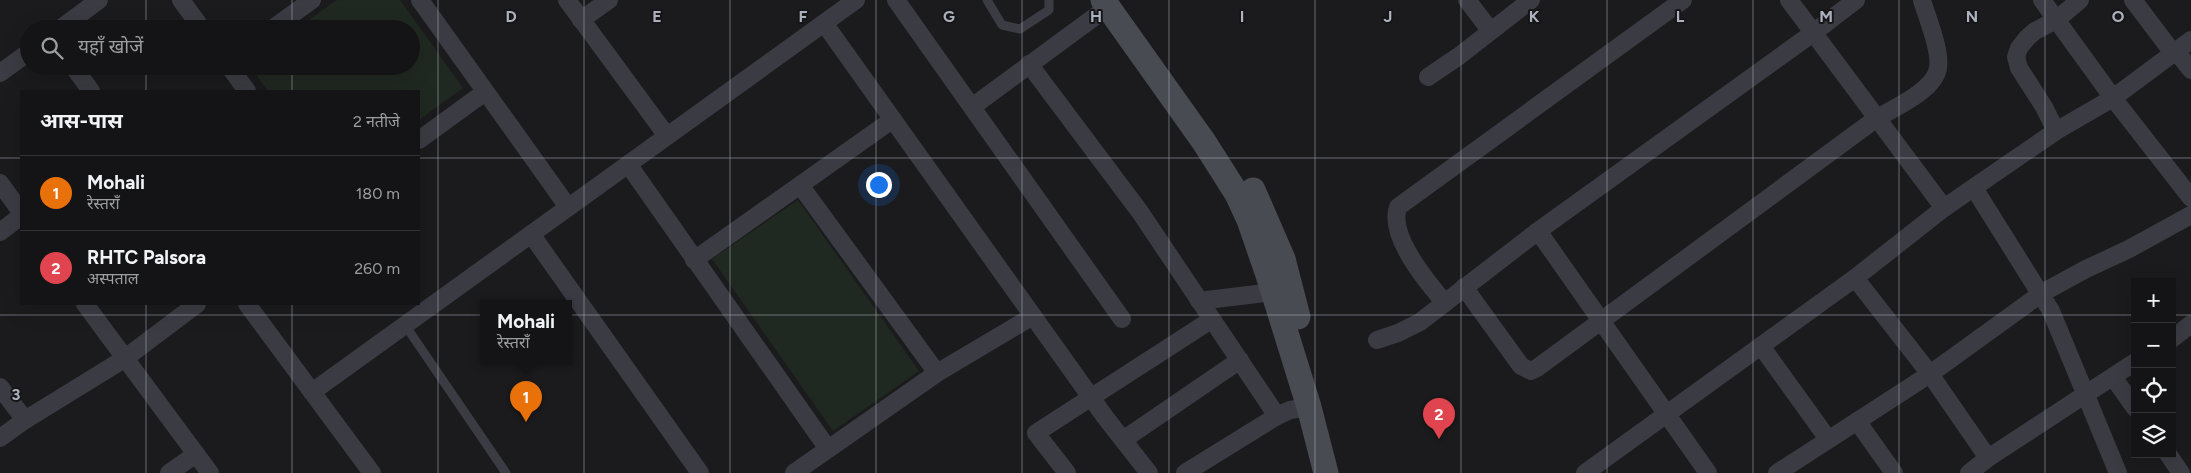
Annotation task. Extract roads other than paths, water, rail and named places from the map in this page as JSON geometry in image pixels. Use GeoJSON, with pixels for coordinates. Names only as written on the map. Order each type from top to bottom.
{"type":"FeatureCollection","features":[{"type":"Feature","properties":{"kind":"street"},"geometry":{"type":"LineString","coordinates":[[72,20],[100,0]]}},
{"type":"Feature","properties":{"kind":"street"},"geometry":{"type":"LineString","coordinates":[[181,0],[195,20]]}},
{"type":"Feature","properties":{"kind":"street"},"geometry":{"type":"LineString","coordinates":[[284,20],[312,0]]}},
{"type":"Feature","properties":{"kind":"street"},"geometry":{"type":"LineString","coordinates":[[420,0],[568,207]]}},
{"type":"Feature","properties":{"kind":"street"},"geometry":{"type":"LineString","coordinates":[[567,0],[667,136]]}},
{"type":"Feature","properties":{"kind":"street"},"geometry":{"type":"LineString","coordinates":[[582,20],[609,0]]}},
{"type":"Feature","properties":{"kind":"street"},"geometry":{"type":"LineString","coordinates":[[312,392],[856,0]]}},
{"type":"Feature","properties":{"kind":"street"},"geometry":{"type":"LineString","coordinates":[[896,0],[1122,320]]}},
{"type":"Feature","properties":{"kind":"street"},"geometry":{"type":"LineString","coordinates":[[1467,0],[1490,30]]}},
{"type":"Feature","properties":{"kind":"street"},"geometry":{"type":"LineString","coordinates":[[1428,78],[1530,0]]}},
{"type":"Feature","properties":{"kind":"street"},"geometry":{"type":"LineString","coordinates":[[1446,302],[1432,287],[1401,239],[1395,216],[1398,207],[1683,0]]}},
{"type":"Feature","properties":{"kind":"street"},"geometry":{"type":"LineString","coordinates":[[1789,0],[1944,208]]}},
{"type":"Feature","properties":{"kind":"street"},"geometry":{"type":"LineString","coordinates":[[1378,340],[1420,322],[1538,231],[1856,0]]}},
{"type":"Feature","properties":{"kind":"street"},"geometry":{"type":"LineString","coordinates":[[1464,288],[1521,366],[1531,371],[1537,368],[1877,118],[1909,100],[1926,87],[1938,70],[1938,57],[1922,0]]}},
{"type":"Feature","properties":{"kind":"street"},"geometry":{"type":"LineString","coordinates":[[2042,0],[2191,198]]}},
{"type":"Feature","properties":{"kind":"street"},"geometry":{"type":"LineString","coordinates":[[2056,131],[2044,106],[2018,68],[2016,57],[2019,48],[2027,38],[2035,31],[2056,20],[2080,0]]}},
{"type":"Feature","properties":{"kind":"street"},"geometry":{"type":"LineString","coordinates":[[2133,0],[2191,70]]}},
{"type":"Feature","properties":{"kind":"street"},"geometry":{"type":"LineString","coordinates":[[972,107],[1112,2]]}},
{"type":"Feature","properties":{"kind":"street"},"geometry":{"type":"LineString","coordinates":[[1112,2],[1223,169],[1249,220],[1273,292],[1344,473]]}},
{"type":"Feature","properties":{"kind":"street"},"geometry":{"type":"LineString","coordinates":[[1112,2],[1207,118],[1246,176],[1257,197],[1282,259],[1305,345],[1317,405],[1326,473]]}},
{"type":"Feature","properties":{"kind":"street"},"geometry":{"type":"LineString","coordinates":[[824,23],[1033,316],[1149,473]]}},
{"type":"Feature","properties":{"kind":"street"},"geometry":{"type":"LineString","coordinates":[[1585,473],[1855,278],[1944,208],[2056,131],[2114,98],[2191,40]]}},
{"type":"Feature","properties":{"kind":"street"},"geometry":{"type":"LineString","coordinates":[[0,73],[20,59]]}},
{"type":"Feature","properties":{"kind":"street"},"geometry":{"type":"LineString","coordinates":[[1029,64],[1140,212],[1277,416]]}},
{"type":"Feature","properties":{"kind":"street"},"geometry":{"type":"LineString","coordinates":[[79,75],[90,90]]}},
{"type":"Feature","properties":{"kind":"street"},"geometry":{"type":"LineString","coordinates":[[235,75],[246,90]]}},
{"type":"Feature","properties":{"kind":"street"},"geometry":{"type":"LineString","coordinates":[[420,139],[485,92]]}},
{"type":"Feature","properties":{"kind":"street"},"geometry":{"type":"LineString","coordinates":[[694,260],[892,120]]}},
{"type":"Feature","properties":{"kind":"street"},"geometry":{"type":"LineString","coordinates":[[628,164],[828,449]]}},
{"type":"Feature","properties":{"kind":"street"},"geometry":{"type":"LineString","coordinates":[[0,183],[20,213]]}},
{"type":"Feature","properties":{"kind":"street"},"geometry":{"type":"LineString","coordinates":[[800,185],[937,372]]}},
{"type":"Feature","properties":{"kind":"street"},"geometry":{"type":"LineString","coordinates":[[1974,188],[2042,293],[2086,393],[2118,473]]}},
{"type":"Feature","properties":{"kind":"street"},"geometry":{"type":"LineString","coordinates":[[0,232],[20,215]]}},
{"type":"Feature","properties":{"kind":"street"},"geometry":{"type":"LineString","coordinates":[[1777,473],[1930,374],[2042,293],[2143,242],[2191,215]]}},
{"type":"Feature","properties":{"kind":"street"},"geometry":{"type":"LineString","coordinates":[[1538,231],[1708,473]]}},
{"type":"Feature","properties":{"kind":"street"},"geometry":{"type":"LineString","coordinates":[[531,234],[700,473]]}},
{"type":"Feature","properties":{"kind":"street"},"geometry":{"type":"LineString","coordinates":[[1855,278],[1930,374],[1988,458]]}},
{"type":"Feature","properties":{"kind":"street"},"geometry":{"type":"LineString","coordinates":[[1198,301],[1273,292]]}},
{"type":"Feature","properties":{"kind":"street"},"geometry":{"type":"LineString","coordinates":[[86,305],[210,473]]}},
{"type":"Feature","properties":{"kind":"street"},"geometry":{"type":"LineString","coordinates":[[0,438],[25,420],[124,359],[197,305]]}},
{"type":"Feature","properties":{"kind":"street"},"geometry":{"type":"LineString","coordinates":[[248,305],[372,473]]}},
{"type":"Feature","properties":{"kind":"street"},"geometry":{"type":"LineString","coordinates":[[794,473],[937,372],[1033,316]]}},
{"type":"Feature","properties":{"kind":"street"},"geometry":{"type":"LineString","coordinates":[[1066,473],[1036,432],[1093,398],[1211,320]]}},
{"type":"Feature","properties":{"kind":"street"},"geometry":{"type":"LineString","coordinates":[[1761,346],[1828,439]]}},
{"type":"Feature","properties":{"kind":"street"},"geometry":{"type":"LineString","coordinates":[[1123,440],[1240,360]]}},
{"type":"Feature","properties":{"kind":"street"},"geometry":{"type":"LineString","coordinates":[[1969,473],[1988,458],[2131,365]]}},
{"type":"Feature","properties":{"kind":"street"},"geometry":{"type":"LineString","coordinates":[[2113,376],[2131,402]]}},
{"type":"Feature","properties":{"kind":"street"},"geometry":{"type":"LineString","coordinates":[[0,387],[25,420]]}},
{"type":"Feature","properties":{"kind":"street"},"geometry":{"type":"LineString","coordinates":[[1184,473],[1277,416],[1290,410],[1317,405]]}},
{"type":"Feature","properties":{"kind":"street"},"geometry":{"type":"LineString","coordinates":[[1857,421],[1894,473]]}},
{"type":"Feature","properties":{"kind":"street"},"geometry":{"type":"LineString","coordinates":[[169,473],[196,454]]}},
{"type":"Feature","properties":{"kind":"street"},"geometry":{"type":"LineString","coordinates":[[2171,458],[2181,473]]}},
{"type":"Feature","properties":{"kind":"lane"},"geometry":{"type":"LineString","coordinates":[[987,0],[1002,25],[1020,29],[1049,10],[1049,0]]}},
{"type":"Feature","properties":{"kind":"lane"},"geometry":{"type":"LineString","coordinates":[[405,325],[506,473]]}},
{"type":"Feature","properties":{"kind":"place","name":"Mohali"},"geometry":{"type":"Point","coordinates":[526,422]}},
{"type":"Feature","properties":{"kind":"place","name":"RHTC Palsora"},"geometry":{"type":"Point","coordinates":[1439,439]}}]}
